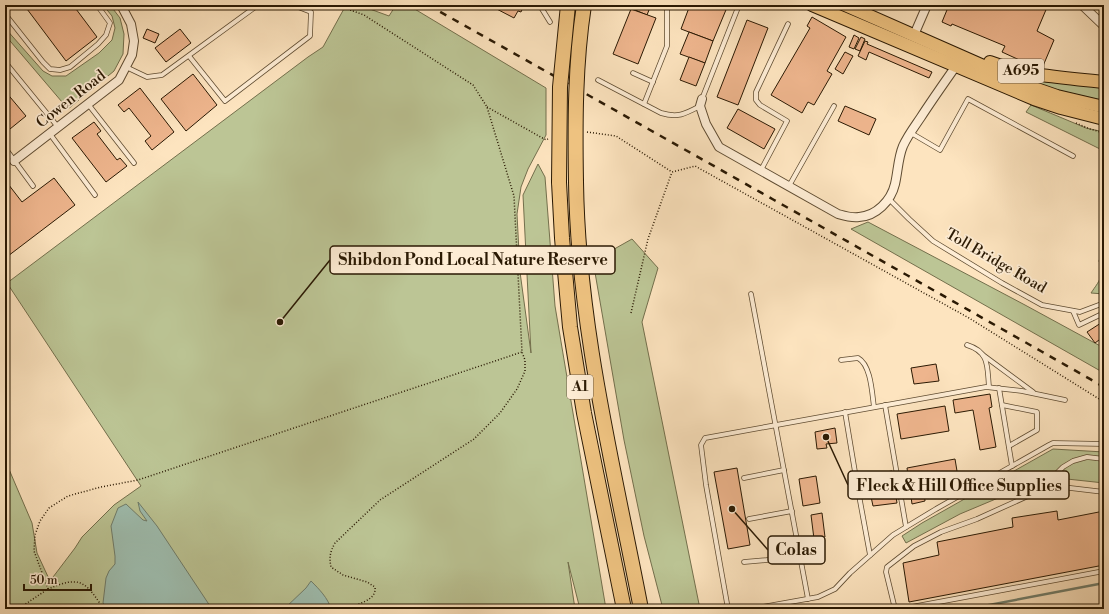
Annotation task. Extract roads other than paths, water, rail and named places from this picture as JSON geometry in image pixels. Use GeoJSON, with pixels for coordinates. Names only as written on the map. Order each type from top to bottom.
{"type":"FeatureCollection","features":[{"type":"Feature","properties":{"kind":"highway","name":"A1"},"geometry":{"type":"LineString","coordinates":[[568,5],[560,87],[559,182],[562,238],[570,327],[584,413],[624,609]]}},
{"type":"Feature","properties":{"kind":"highway","name":"A1"},"geometry":{"type":"LineString","coordinates":[[584,5],[579,42],[576,97],[577,237],[587,319],[614,479],[641,609]]}},
{"type":"Feature","properties":{"kind":"highway"},"geometry":{"type":"LineString","coordinates":[[629,549],[645,590],[650,609]]}},
{"type":"Feature","properties":{"kind":"highway"},"geometry":{"type":"LineString","coordinates":[[619,609],[620,588]]}},
{"type":"Feature","properties":{"kind":"main road","name":"A695"},"geometry":{"type":"LineString","coordinates":[[812,5],[1040,102],[1102,114]]}},
{"type":"Feature","properties":{"kind":"main road","name":"A695"},"geometry":{"type":"LineString","coordinates":[[846,5],[942,47],[1002,67],[1045,75],[1104,82]]}},
{"type":"Feature","properties":{"kind":"main road"},"geometry":{"type":"LineString","coordinates":[[942,47],[1031,87],[1102,114]]}},
{"type":"Feature","properties":{"kind":"street","name":"Cowen Road"},"geometry":{"type":"LineString","coordinates":[[14,161],[119,80],[132,55],[134,41],[131,24],[122,5]]}},
{"type":"Feature","properties":{"kind":"street"},"geometry":{"type":"LineString","coordinates":[[914,35],[927,5]]}},
{"type":"Feature","properties":{"kind":"street"},"geometry":{"type":"LineString","coordinates":[[1082,5],[1104,26]]}},
{"type":"Feature","properties":{"kind":"street"},"geometry":{"type":"LineString","coordinates":[[701,102],[706,124],[719,147],[838,214],[859,218],[880,209],[889,199],[895,185],[898,160],[910,133],[956,66]]}},
{"type":"Feature","properties":{"kind":"lane"},"geometry":{"type":"LineString","coordinates":[[5,14],[42,62],[50,69],[60,70],[70,67],[98,44],[106,35],[110,23],[97,5]]}},
{"type":"Feature","properties":{"kind":"lane"},"geometry":{"type":"LineString","coordinates":[[126,66],[147,77],[162,75],[258,5]]}},
{"type":"Feature","properties":{"kind":"lane"},"geometry":{"type":"LineString","coordinates":[[189,56],[225,101],[310,36],[311,12],[293,5]]}},
{"type":"Feature","properties":{"kind":"lane"},"geometry":{"type":"LineString","coordinates":[[543,5],[542,9],[550,22]]}},
{"type":"Feature","properties":{"kind":"lane"},"geometry":{"type":"LineString","coordinates":[[644,104],[667,46],[667,5]]}},
{"type":"Feature","properties":{"kind":"lane"},"geometry":{"type":"LineString","coordinates":[[598,80],[661,113],[671,116],[685,114],[701,102],[739,5]]}},
{"type":"Feature","properties":{"kind":"lane"},"geometry":{"type":"LineString","coordinates":[[761,170],[787,121],[760,105],[756,100],[756,92],[788,24]]}},
{"type":"Feature","properties":{"kind":"lane"},"geometry":{"type":"LineString","coordinates":[[5,62],[58,127]]}},
{"type":"Feature","properties":{"kind":"lane"},"geometry":{"type":"LineString","coordinates":[[633,73],[652,82]]}},
{"type":"Feature","properties":{"kind":"lane"},"geometry":{"type":"LineString","coordinates":[[910,133],[940,150],[968,99],[1073,156]]}},
{"type":"Feature","properties":{"kind":"lane"},"geometry":{"type":"LineString","coordinates":[[88,104],[134,163]]}},
{"type":"Feature","properties":{"kind":"lane"},"geometry":{"type":"LineString","coordinates":[[789,186],[834,106]]}},
{"type":"Feature","properties":{"kind":"lane"},"geometry":{"type":"LineString","coordinates":[[50,133],[95,195]]}},
{"type":"Feature","properties":{"kind":"lane"},"geometry":{"type":"LineString","coordinates":[[5,148],[33,186]]}},
{"type":"Feature","properties":{"kind":"lane","name":"Toll Bridge Road"},"geometry":{"type":"LineString","coordinates":[[889,199],[933,241],[1002,283],[1042,305],[1080,312],[1104,303]]}},
{"type":"Feature","properties":{"kind":"lane"},"geometry":{"type":"LineString","coordinates":[[751,294],[808,599]]}},
{"type":"Feature","properties":{"kind":"lane"},"geometry":{"type":"LineString","coordinates":[[1073,311],[1079,324],[1104,313]]}},
{"type":"Feature","properties":{"kind":"lane"},"geometry":{"type":"LineString","coordinates":[[967,344],[976,348],[1035,394]]}},
{"type":"Feature","properties":{"kind":"lane"},"geometry":{"type":"LineString","coordinates":[[984,355],[987,361],[989,387]]}},
{"type":"Feature","properties":{"kind":"lane"},"geometry":{"type":"LineString","coordinates":[[841,360],[858,358],[865,363],[869,375],[874,407]]}},
{"type":"Feature","properties":{"kind":"lane"},"geometry":{"type":"LineString","coordinates":[[728,609],[706,486],[701,445],[705,438],[776,424],[989,387],[1065,400]]}},
{"type":"Feature","properties":{"kind":"lane"},"geometry":{"type":"LineString","coordinates":[[999,388],[1012,466]]}},
{"type":"Feature","properties":{"kind":"lane"},"geometry":{"type":"LineString","coordinates":[[885,405],[906,527]]}},
{"type":"Feature","properties":{"kind":"lane"},"geometry":{"type":"LineString","coordinates":[[1002,405],[1037,412],[1038,430],[1009,446]]}},
{"type":"Feature","properties":{"kind":"lane"},"geometry":{"type":"LineString","coordinates":[[845,412],[870,555]]}},
{"type":"Feature","properties":{"kind":"lane"},"geometry":{"type":"LineString","coordinates":[[751,609],[818,597],[835,589],[870,555],[906,527],[1053,443],[1104,444]]}},
{"type":"Feature","properties":{"kind":"lane"},"geometry":{"type":"LineString","coordinates":[[895,609],[886,577],[887,567],[914,546],[941,532],[1026,498],[1039,491],[1063,467],[1073,461],[1087,457],[1104,459]]}},
{"type":"Feature","properties":{"kind":"lane"},"geometry":{"type":"LineString","coordinates":[[744,478],[784,470]]}},
{"type":"Feature","properties":{"kind":"lane"},"geometry":{"type":"LineString","coordinates":[[1045,486],[1104,492]]}},
{"type":"Feature","properties":{"kind":"lane"},"geometry":{"type":"LineString","coordinates":[[748,519],[792,510]]}},
{"type":"Feature","properties":{"kind":"lane"},"geometry":{"type":"LineString","coordinates":[[744,562],[767,560],[799,552]]}},
{"type":"Feature","properties":{"kind":"lane"},"geometry":{"type":"LineString","coordinates":[[901,609],[1104,571]]}},
{"type":"Feature","properties":{"kind":"waterway"},"geometry":{"type":"LineString","coordinates":[[968,609],[1104,583]]}},
{"type":"Feature","properties":{"kind":"railway"},"geometry":{"type":"LineString","coordinates":[[428,5],[1104,387]]}},
{"type":"Feature","properties":{"kind":"place","name":"Shibdon Pond Local Nature Reserve"},"geometry":{"type":"Point","coordinates":[280,322]}},
{"type":"Feature","properties":{"kind":"place","name":"Fleck & Hill Office Supplies"},"geometry":{"type":"Point","coordinates":[826,437]}},
{"type":"Feature","properties":{"kind":"place","name":"Colas"},"geometry":{"type":"Point","coordinates":[732,509]}}]}
